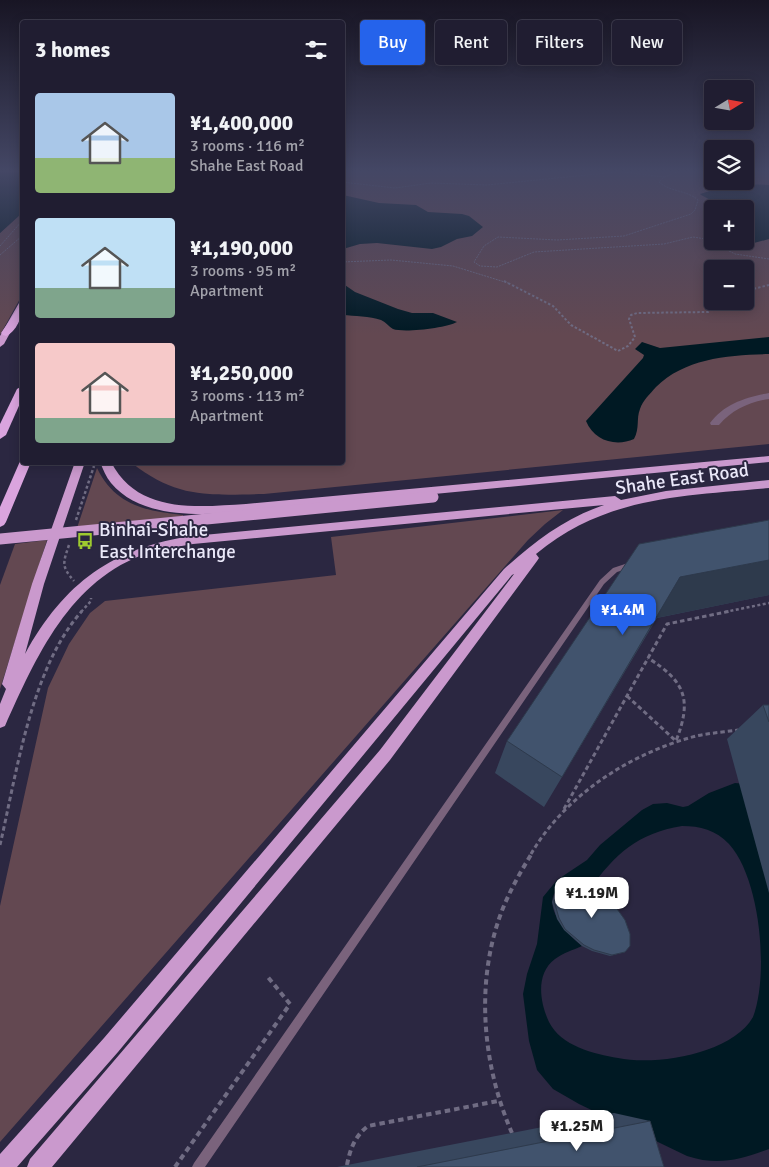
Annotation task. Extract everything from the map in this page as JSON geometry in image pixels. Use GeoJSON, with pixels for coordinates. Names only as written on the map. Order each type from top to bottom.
{"type":"FeatureCollection","features":[{"type":"Feature","properties":{"kind":"highway"},"geometry":{"type":"LineString","coordinates":[[6,333],[20,312]]}},
{"type":"Feature","properties":{"kind":"highway"},"geometry":{"type":"LineString","coordinates":[[0,435],[20,393]]}},
{"type":"Feature","properties":{"kind":"highway"},"geometry":{"type":"LineString","coordinates":[[0,522],[24,465]]}},
{"type":"Feature","properties":{"kind":"main road"},"geometry":{"type":"LineString","coordinates":[[0,344],[20,308]]}},
{"type":"Feature","properties":{"kind":"main road","name":"Shahe East Road"},"geometry":{"type":"LineString","coordinates":[[632,472],[769,460]]}},
{"type":"Feature","properties":{"kind":"main road"},"geometry":{"type":"LineString","coordinates":[[0,716],[38,584],[79,465]]}},
{"type":"Feature","properties":{"kind":"main road"},"geometry":{"type":"LineString","coordinates":[[106,465],[116,483],[135,497],[160,506],[200,510],[246,508],[632,472]]}},
{"type":"Feature","properties":{"kind":"main road"},"geometry":{"type":"LineString","coordinates":[[0,539],[563,484],[632,472]]}},
{"type":"Feature","properties":{"kind":"main road","name":"Shahe East Road"},"geometry":{"type":"LineString","coordinates":[[548,540],[566,526],[602,509],[631,501],[674,494],[769,484]]}},
{"type":"Feature","properties":{"kind":"main road"},"geometry":{"type":"LineString","coordinates":[[0,721],[37,642],[86,583],[106,568],[128,556],[149,549],[193,540],[674,494]]}},
{"type":"Feature","properties":{"kind":"main road"},"geometry":{"type":"LineString","coordinates":[[3,1167],[88,1072],[508,572],[548,540]]}},
{"type":"Feature","properties":{"kind":"main road"},"geometry":{"type":"LineString","coordinates":[[38,1167],[385,755],[548,540]]}},
{"type":"Feature","properties":{"kind":"street"},"geometry":{"type":"LineString","coordinates":[[715,422],[720,416],[736,405],[769,396]]}},
{"type":"Feature","properties":{"kind":"lane"},"geometry":{"type":"LineString","coordinates":[[198,1167],[602,582],[615,570],[645,562]]}},
{"type":"Feature","properties":{"kind":"path"},"geometry":{"type":"LineString","coordinates":[[0,246],[17,226]]}},
{"type":"Feature","properties":{"kind":"path"},"geometry":{"type":"LineString","coordinates":[[654,226],[624,236],[584,240],[498,237],[484,246],[474,262],[480,266],[497,267],[534,252],[664,244],[693,237],[706,239],[735,254],[769,259]]}},
{"type":"Feature","properties":{"kind":"path"},"geometry":{"type":"LineString","coordinates":[[0,255],[20,238]]}},
{"type":"Feature","properties":{"kind":"path"},"geometry":{"type":"LineString","coordinates":[[345,262],[392,260],[453,266],[509,283],[553,306],[571,325],[618,351],[630,344],[635,338],[629,319],[631,315],[637,313],[708,312],[710,310]]}},
{"type":"Feature","properties":{"kind":"path"},"geometry":{"type":"LineString","coordinates":[[754,288],[769,284]]}},
{"type":"Feature","properties":{"kind":"path"},"geometry":{"type":"LineString","coordinates":[[0,846],[30,720],[41,685],[55,652],[75,619],[91,601],[90,594]]}},
{"type":"Feature","properties":{"kind":"path"},"geometry":{"type":"LineString","coordinates":[[562,812],[667,624],[769,603]]}},
{"type":"Feature","properties":{"kind":"path"},"geometry":{"type":"LineString","coordinates":[[648,658],[670,674],[679,687],[685,702],[685,714],[676,741]]}},
{"type":"Feature","properties":{"kind":"path"},"geometry":{"type":"LineString","coordinates":[[627,696],[676,741]]}},
{"type":"Feature","properties":{"kind":"path"},"geometry":{"type":"LineString","coordinates":[[512,1133],[498,1101],[492,1081],[487,1048],[486,1007],[489,964],[498,923],[512,886],[521,869],[549,826],[586,791],[611,772],[647,753],[676,741],[719,731],[742,730]]}},
{"type":"Feature","properties":{"kind":"path"},"geometry":{"type":"LineString","coordinates":[[175,1167],[290,1004],[267,976]]}},
{"type":"Feature","properties":{"kind":"path"},"geometry":{"type":"LineString","coordinates":[[347,1165],[353,1142],[360,1131],[368,1126],[498,1101]]}},
{"type":"Feature","properties":{"kind":"shaded area"},"geometry":{"type":"Polygon","coordinates":[[[7,226],[20,226],[20,299],[0,335],[0,233],[7,226]]]}},
{"type":"Feature","properties":{"kind":"shaded area"},"geometry":{"type":"Polygon","coordinates":[[[345,226],[704,226],[704,250],[754,250],[754,226],[769,226],[769,444],[264,494],[210,494],[179,489],[148,475],[135,465],[345,465],[345,226]]]}},
{"type":"Feature","properties":{"kind":"shaded area"},"geometry":{"type":"Polygon","coordinates":[[[97,468],[113,490],[132,504],[156,511],[183,515],[183,519],[77,528],[97,468]]]}},
{"type":"Feature","properties":{"kind":"shaded area"},"geometry":{"type":"Polygon","coordinates":[[[563,510],[528,540],[0,1142],[0,906],[48,688],[69,644],[90,613],[105,601],[336,575],[331,537],[563,510]]]}},
{"type":"Feature","properties":{"kind":"shaded area"},"geometry":{"type":"Polygon","coordinates":[[[47,540],[0,689],[0,585],[15,544],[47,540]]]}},
{"type":"Feature","properties":{"kind":"water"},"geometry":{"type":"Polygon","coordinates":[[[0,226],[7,226],[0,233],[0,226]]]}},
{"type":"Feature","properties":{"kind":"water"},"geometry":{"type":"Polygon","coordinates":[[[345,226],[483,227],[472,236],[457,239],[432,249],[377,243],[360,244],[345,248],[345,226]]]}},
{"type":"Feature","properties":{"kind":"water"},"geometry":{"type":"Polygon","coordinates":[[[754,226],[769,226],[769,239],[754,243],[754,226]]]}},
{"type":"Feature","properties":{"kind":"water"},"geometry":{"type":"Polygon","coordinates":[[[345,285],[355,292],[398,309],[412,313],[433,313],[457,322],[435,328],[398,330],[393,329],[383,321],[367,317],[345,315],[345,285]]]}},
{"type":"Feature","properties":{"kind":"water"},"geometry":{"type":"Polygon","coordinates":[[[769,337],[769,354],[723,357],[708,360],[694,364],[668,377],[656,387],[643,403],[634,439],[620,442],[606,441],[594,433],[586,421],[643,358],[644,355],[635,349],[642,342],[660,348],[769,337]]]}},
{"type":"Feature","properties":{"kind":"water"},"geometry":{"type":"Polygon","coordinates":[[[735,783],[769,786],[769,1149],[738,1159],[719,1161],[709,1161],[687,1156],[579,1104],[553,1089],[537,1070],[529,1041],[523,994],[527,974],[537,944],[543,897],[557,880],[587,860],[600,845],[642,810],[653,804],[667,803],[683,807],[688,806],[709,793],[735,783]],[[689,826],[666,829],[640,840],[618,856],[590,889],[564,885],[556,891],[552,899],[556,917],[569,934],[582,946],[555,959],[544,972],[541,989],[543,1006],[554,1030],[561,1037],[579,1048],[599,1054],[634,1060],[672,1058],[711,1048],[728,1040],[743,1030],[753,1017],[761,978],[761,953],[755,903],[749,880],[740,860],[724,839],[713,832],[689,826]]]}},
{"type":"Feature","properties":{"kind":"building"},"geometry":{"type":"Polygon","coordinates":[[[769,520],[769,560],[680,577],[562,777],[507,741],[639,544],[769,520]]]}},
{"type":"Feature","properties":{"kind":"building"},"geometry":{"type":"Polygon","coordinates":[[[763,705],[769,705],[769,722],[763,705]]]}},
{"type":"Feature","properties":{"kind":"building"},"geometry":{"type":"Polygon","coordinates":[[[578,883],[592,888],[615,906],[625,920],[630,934],[630,946],[625,952],[612,955],[594,950],[584,945],[565,929],[559,918],[554,901],[558,890],[566,884],[578,883]]]}},
{"type":"Feature","properties":{"kind":"building"},"geometry":{"type":"Polygon","coordinates":[[[650,1121],[664,1167],[417,1167],[650,1121]]]}},
{"type":"Feature","properties":{"kind":"place","name":"Binhai-Shahe East Interchange"},"geometry":{"type":"Point","coordinates":[85,541]}}]}
